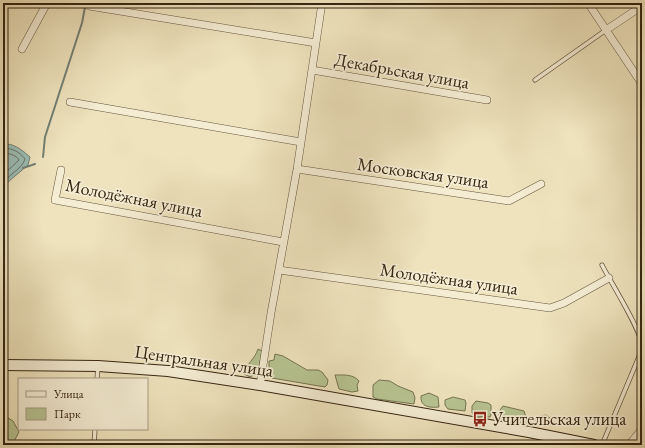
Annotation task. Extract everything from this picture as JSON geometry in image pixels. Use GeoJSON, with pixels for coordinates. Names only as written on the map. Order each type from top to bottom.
{"type":"FeatureCollection","features":[{"type":"Feature","properties":{"kind":"street"},"geometry":{"type":"LineString","coordinates":[[22,49],[48,3]]}},
{"type":"Feature","properties":{"kind":"street"},"geometry":{"type":"LineString","coordinates":[[260,385],[283,242],[297,169],[322,3]]}},
{"type":"Feature","properties":{"kind":"street"},"geometry":{"type":"LineString","coordinates":[[588,3],[642,84]]}},
{"type":"Feature","properties":{"kind":"street","name":"Декабрьская улица"},"geometry":{"type":"LineString","coordinates":[[86,5],[316,43]]}},
{"type":"Feature","properties":{"kind":"street"},"geometry":{"type":"LineString","coordinates":[[606,30],[642,6]]}},
{"type":"Feature","properties":{"kind":"street","name":"Декабрьская улица"},"geometry":{"type":"LineString","coordinates":[[312,70],[487,100]]}},
{"type":"Feature","properties":{"kind":"street"},"geometry":{"type":"LineString","coordinates":[[70,102],[301,142]]}},
{"type":"Feature","properties":{"kind":"street","name":"Московская улица"},"geometry":{"type":"LineString","coordinates":[[297,169],[509,201],[541,184]]}},
{"type":"Feature","properties":{"kind":"street","name":"Молодёжная улица"},"geometry":{"type":"LineString","coordinates":[[61,170],[55,200],[283,242]]}},
{"type":"Feature","properties":{"kind":"street","name":"Молодёжная улица"},"geometry":{"type":"LineString","coordinates":[[279,270],[550,308],[609,278]]}},
{"type":"Feature","properties":{"kind":"street","name":"Центральная улица"},"geometry":{"type":"LineString","coordinates":[[3,365],[98,366],[168,371],[260,385],[594,445]]}},
{"type":"Feature","properties":{"kind":"street"},"geometry":{"type":"LineString","coordinates":[[629,445],[642,429]]}},
{"type":"Feature","properties":{"kind":"lane"},"geometry":{"type":"LineString","coordinates":[[535,80],[606,30]]}},
{"type":"Feature","properties":{"kind":"lane"},"geometry":{"type":"LineString","coordinates":[[602,265],[629,313],[641,339],[642,348],[602,445]]}},
{"type":"Feature","properties":{"kind":"lane"},"geometry":{"type":"LineString","coordinates":[[97,378],[98,366]]}},
{"type":"Feature","properties":{"kind":"lane"},"geometry":{"type":"LineString","coordinates":[[94,445],[95,430]]}},
{"type":"Feature","properties":{"kind":"green space"},"geometry":{"type":"Polygon","coordinates":[[[258,349],[262,351],[258,373],[250,377],[244,374],[258,349]]]}},
{"type":"Feature","properties":{"kind":"green space"},"geometry":{"type":"Polygon","coordinates":[[[275,354],[283,356],[307,370],[318,370],[322,372],[328,380],[327,385],[325,387],[272,378],[269,361],[274,360],[275,354]]]}},
{"type":"Feature","properties":{"kind":"green space"},"geometry":{"type":"Polygon","coordinates":[[[335,375],[348,375],[357,379],[359,381],[357,385],[358,391],[352,392],[339,389],[335,375]]]}},
{"type":"Feature","properties":{"kind":"green space"},"geometry":{"type":"Polygon","coordinates":[[[379,380],[390,381],[413,392],[415,398],[414,404],[377,399],[373,397],[373,385],[379,380]]]}},
{"type":"Feature","properties":{"kind":"green space"},"geometry":{"type":"Polygon","coordinates":[[[429,393],[438,397],[439,407],[429,407],[424,405],[421,400],[421,396],[429,393]]]}},
{"type":"Feature","properties":{"kind":"green space"},"geometry":{"type":"Polygon","coordinates":[[[453,397],[465,400],[465,411],[448,409],[445,405],[445,400],[453,397]]]}},
{"type":"Feature","properties":{"kind":"green space"},"geometry":{"type":"Polygon","coordinates":[[[476,401],[491,405],[490,417],[476,416],[472,413],[472,406],[476,401]]]}},
{"type":"Feature","properties":{"kind":"green space"},"geometry":{"type":"Polygon","coordinates":[[[503,406],[524,411],[527,420],[525,427],[501,422],[498,419],[500,410],[503,406]]]}},
{"type":"Feature","properties":{"kind":"green space"},"geometry":{"type":"Polygon","coordinates":[[[3,415],[13,421],[19,432],[12,445],[3,445],[3,415]]]}},
{"type":"Feature","properties":{"kind":"green space"},"geometry":{"type":"Polygon","coordinates":[[[546,415],[550,418],[552,423],[550,425],[541,425],[534,419],[536,417],[546,415]]]}},
{"type":"Feature","properties":{"kind":"water"},"geometry":{"type":"Polygon","coordinates":[[[3,144],[14,146],[30,157],[28,165],[8,182],[3,196],[3,144]]]}},
{"type":"Feature","properties":{"kind":"waterway"},"geometry":{"type":"LineString","coordinates":[[43,157],[45,137],[82,23],[85,7]]}},
{"type":"Feature","properties":{"kind":"waterway"},"geometry":{"type":"LineString","coordinates":[[23,168],[35,164]]}},
{"type":"Feature","properties":{"kind":"waterway"},"geometry":{"type":"LineString","coordinates":[[3,414],[3,442]]}},
{"type":"Feature","properties":{"kind":"place","name":"Учительская улица"},"geometry":{"type":"Point","coordinates":[480,419]}}]}
